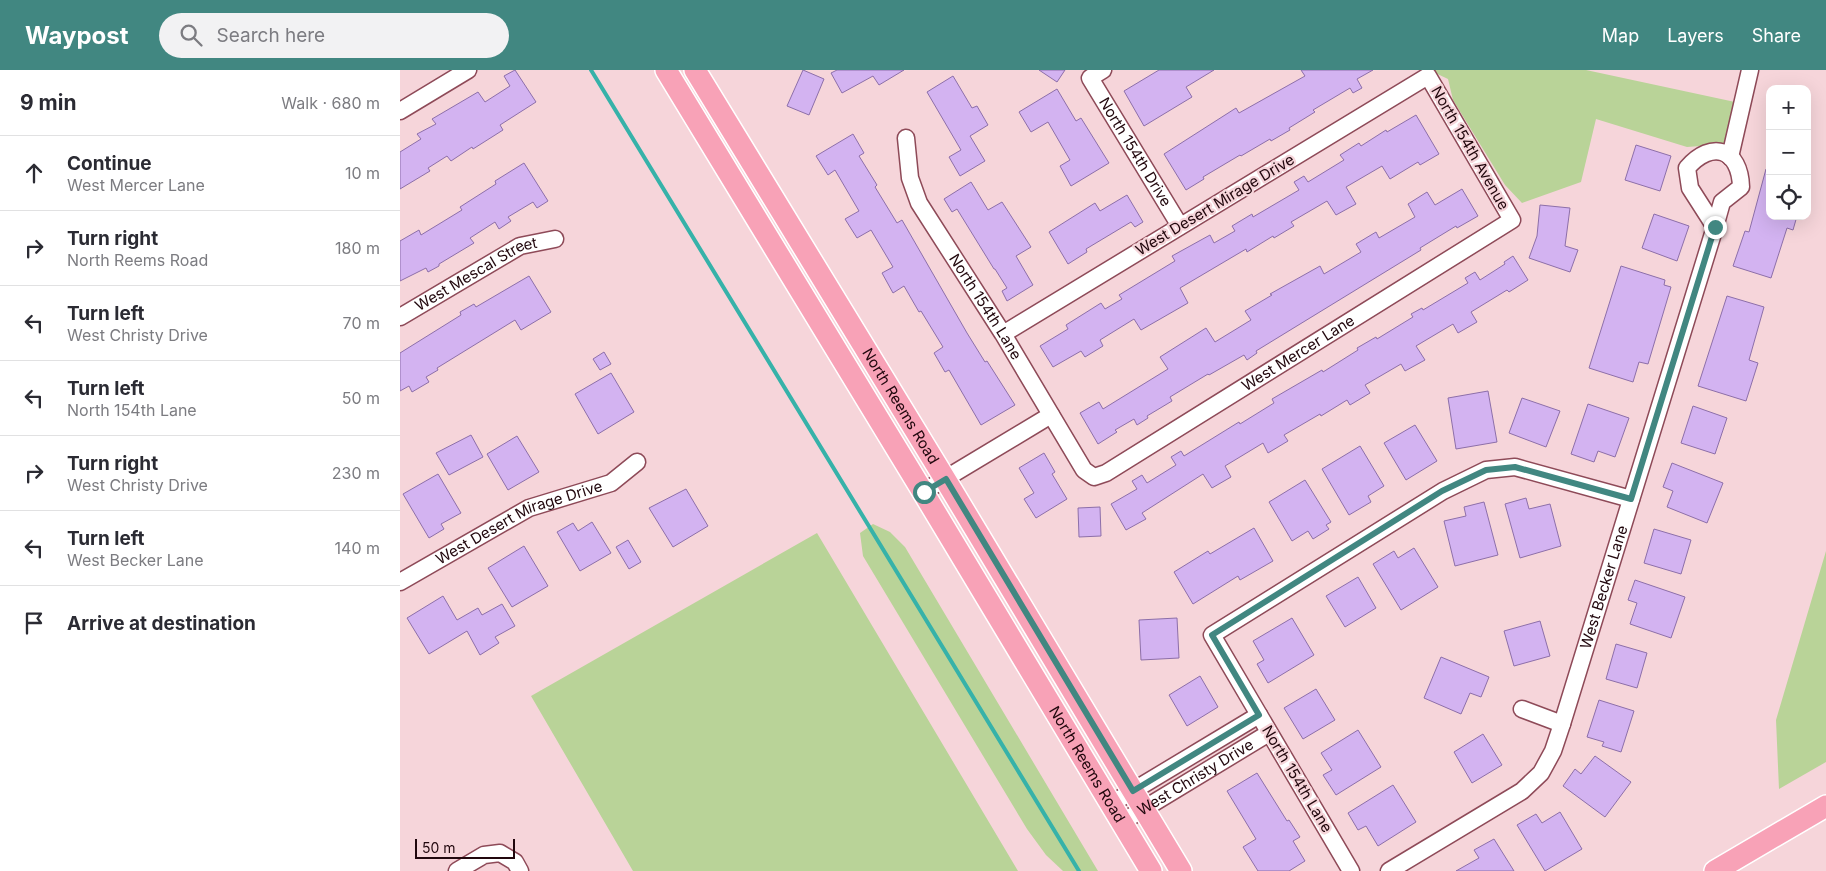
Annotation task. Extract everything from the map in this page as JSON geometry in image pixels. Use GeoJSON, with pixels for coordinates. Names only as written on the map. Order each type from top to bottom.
{"type":"FeatureCollection","features":[{"type":"Feature","properties":{"kind":"main road","name":"North Reems Road"},"geometry":{"type":"LineString","coordinates":[[666,70],[924,492],[1150,871]]}},
{"type":"Feature","properties":{"kind":"main road","name":"North Reems Road"},"geometry":{"type":"LineString","coordinates":[[695,70],[946,479],[1181,871]]}},
{"type":"Feature","properties":{"kind":"main road"},"geometry":{"type":"LineString","coordinates":[[1715,871],[1826,806]]}},
{"type":"Feature","properties":{"kind":"street"},"geometry":{"type":"LineString","coordinates":[[400,111],[468,70]]}},
{"type":"Feature","properties":{"kind":"street"},"geometry":{"type":"LineString","coordinates":[[1715,227],[1690,188],[1687,168],[1696,157],[1705,153],[1718,151],[1730,157],[1750,70]]}},
{"type":"Feature","properties":{"kind":"street","name":"North 154th Drive"},"geometry":{"type":"LineString","coordinates":[[1096,74],[1180,226]]}},
{"type":"Feature","properties":{"kind":"street","name":"West Desert Mirage Drive"},"geometry":{"type":"LineString","coordinates":[[1003,334],[1428,76]]}},
{"type":"Feature","properties":{"kind":"street","name":"North 154th Avenue"},"geometry":{"type":"LineString","coordinates":[[1428,76],[1512,220]]}},
{"type":"Feature","properties":{"kind":"street","name":"North 154th Lane"},"geometry":{"type":"LineString","coordinates":[[906,138],[910,178],[919,203],[1003,334],[1084,470]]}},
{"type":"Feature","properties":{"kind":"street","name":"West Becker Lane"},"geometry":{"type":"LineString","coordinates":[[1389,871],[1522,790],[1541,773],[1553,751],[1722,202],[1741,187],[1739,168],[1730,157]]}},
{"type":"Feature","properties":{"kind":"street","name":"West Mercer Lane"},"geometry":{"type":"LineString","coordinates":[[1084,470],[1094,477],[1106,473],[1512,220]]}},
{"type":"Feature","properties":{"kind":"street","name":"West Mescal Street"},"geometry":{"type":"LineString","coordinates":[[400,318],[520,246],[555,240]]}},
{"type":"Feature","properties":{"kind":"street"},"geometry":{"type":"LineString","coordinates":[[924,492],[1052,415]]}},
{"type":"Feature","properties":{"kind":"street","name":"West Desert Mirage Drive"},"geometry":{"type":"LineString","coordinates":[[400,582],[529,508],[610,483],[637,462]]}},
{"type":"Feature","properties":{"kind":"street","name":"North 154th Lane"},"geometry":{"type":"LineString","coordinates":[[1352,871],[1212,635],[1442,491],[1486,470],[1515,467],[1631,499]]}},
{"type":"Feature","properties":{"kind":"street"},"geometry":{"type":"LineString","coordinates":[[1522,709],[1562,724]]}},
{"type":"Feature","properties":{"kind":"street","name":"West Christy Drive"},"geometry":{"type":"LineString","coordinates":[[1117,813],[1138,800],[1194,754],[1259,715]]}},
{"type":"Feature","properties":{"kind":"street","name":"West Christy Drive"},"geometry":{"type":"LineString","coordinates":[[1138,800],[1206,771],[1269,733]]}},
{"type":"Feature","properties":{"kind":"street"},"geometry":{"type":"LineString","coordinates":[[1194,754],[1206,771]]}},
{"type":"Feature","properties":{"kind":"street"},"geometry":{"type":"LineString","coordinates":[[457,871],[484,855],[500,853],[515,862],[520,871]]}},
{"type":"Feature","properties":{"kind":"green space"},"geometry":{"type":"Polygon","coordinates":[[[1429,70],[1586,70],[1735,102],[1727,144],[1687,147],[1596,119],[1581,182],[1522,203],[1505,185],[1453,100],[1448,79],[1429,70]]]}},
{"type":"Feature","properties":{"kind":"green space"},"geometry":{"type":"Polygon","coordinates":[[[873,524],[890,532],[905,547],[1098,871],[1063,871],[1046,855],[1027,829],[863,556],[860,533],[873,524]]]}},
{"type":"Feature","properties":{"kind":"green space"},"geometry":{"type":"Polygon","coordinates":[[[817,533],[1018,871],[633,871],[531,696],[817,533]]]}},
{"type":"Feature","properties":{"kind":"green space"},"geometry":{"type":"Polygon","coordinates":[[[1826,551],[1826,762],[1779,789],[1776,720],[1826,551]]]}},
{"type":"Feature","properties":{"kind":"building"},"geometry":{"type":"Polygon","coordinates":[[[515,70],[536,102],[500,125],[503,130],[451,161],[447,156],[428,168],[430,171],[400,189],[400,152],[421,139],[417,134],[436,124],[432,119],[478,92],[485,102],[510,86],[504,76],[515,70]]]}},
{"type":"Feature","properties":{"kind":"building"},"geometry":{"type":"Polygon","coordinates":[[[803,70],[824,79],[809,115],[787,106],[803,70]]]}},
{"type":"Feature","properties":{"kind":"building"},"geometry":{"type":"Polygon","coordinates":[[[837,70],[904,70],[879,85],[873,76],[842,93],[831,73],[837,70]]]}},
{"type":"Feature","properties":{"kind":"building"},"geometry":{"type":"Polygon","coordinates":[[[1039,70],[1065,70],[1057,82],[1039,70]]]}},
{"type":"Feature","properties":{"kind":"building"},"geometry":{"type":"Polygon","coordinates":[[[1159,70],[1214,70],[1186,87],[1192,97],[1144,126],[1124,91],[1159,70]]]}},
{"type":"Feature","properties":{"kind":"building"},"geometry":{"type":"Polygon","coordinates":[[[1301,70],[1373,70],[1357,79],[1362,88],[1353,93],[1350,88],[1313,110],[1315,112],[1289,128],[1290,130],[1240,155],[1203,177],[1204,179],[1186,190],[1164,154],[1236,108],[1239,113],[1305,76],[1301,70]]]}},
{"type":"Feature","properties":{"kind":"building"},"geometry":{"type":"Polygon","coordinates":[[[953,76],[972,108],[977,106],[988,125],[970,136],[985,161],[960,176],[949,157],[961,150],[927,92],[953,76]]]}},
{"type":"Feature","properties":{"kind":"building"},"geometry":{"type":"Polygon","coordinates":[[[1057,89],[1076,121],[1081,118],[1109,163],[1071,186],[1060,166],[1070,160],[1048,122],[1031,132],[1019,112],[1057,89]]]}},
{"type":"Feature","properties":{"kind":"building"},"geometry":{"type":"Polygon","coordinates":[[[1416,115],[1439,154],[1420,165],[1418,162],[1390,179],[1382,166],[1346,187],[1356,204],[1336,215],[1327,201],[1291,222],[1294,226],[1274,238],[1273,236],[1247,252],[1246,249],[1180,288],[1188,303],[1141,330],[1134,319],[1100,340],[1103,346],[1085,357],[1081,351],[1053,367],[1040,346],[1068,329],[1066,325],[1101,303],[1105,309],[1122,299],[1119,295],[1175,261],[1172,256],[1210,235],[1214,243],[1235,231],[1232,226],[1252,214],[1253,217],[1299,190],[1294,182],[1304,176],[1308,182],[1344,160],[1340,155],[1359,143],[1361,146],[1386,130],[1387,132],[1416,115]]]}},
{"type":"Feature","properties":{"kind":"building"},"geometry":{"type":"Polygon","coordinates":[[[853,134],[864,153],[859,156],[877,185],[875,187],[897,223],[902,220],[967,333],[1015,405],[981,425],[949,370],[945,372],[934,353],[943,347],[921,311],[919,312],[904,286],[893,293],[882,273],[893,267],[871,230],[857,238],[845,219],[859,211],[835,170],[828,175],[816,156],[853,134]]]}},
{"type":"Feature","properties":{"kind":"building"},"geometry":{"type":"Polygon","coordinates":[[[1636,145],[1671,156],[1660,191],[1625,180],[1636,145]]]}},
{"type":"Feature","properties":{"kind":"building"},"geometry":{"type":"Polygon","coordinates":[[[524,163],[548,201],[537,208],[533,202],[508,217],[511,221],[499,229],[495,222],[470,238],[474,243],[439,264],[439,266],[428,272],[426,268],[400,281],[400,241],[419,230],[421,235],[462,210],[460,207],[496,184],[495,181],[524,163]]]}},
{"type":"Feature","properties":{"kind":"building"},"geometry":{"type":"Polygon","coordinates":[[[1766,169],[1766,220],[1796,220],[1793,230],[1787,228],[1771,278],[1733,266],[1745,231],[1749,232],[1766,169]]]}},
{"type":"Feature","properties":{"kind":"building"},"geometry":{"type":"Polygon","coordinates":[[[971,182],[988,210],[1002,202],[1031,247],[1016,256],[1033,285],[1007,301],[1002,291],[1007,288],[957,209],[952,212],[944,199],[971,182]]]}},
{"type":"Feature","properties":{"kind":"building"},"geometry":{"type":"Polygon","coordinates":[[[1462,189],[1478,216],[1457,228],[1456,226],[1420,248],[1421,250],[1256,351],[1257,353],[1247,360],[1244,355],[1208,374],[1170,397],[1172,401],[1147,416],[1148,418],[1137,425],[1134,419],[1115,430],[1117,432],[1098,444],[1080,413],[1099,402],[1103,409],[1168,369],[1160,357],[1206,328],[1215,342],[1251,320],[1245,311],[1272,295],[1270,294],[1320,266],[1324,274],[1361,252],[1356,244],[1376,232],[1379,238],[1415,217],[1408,204],[1427,192],[1435,205],[1462,189]]]}},
{"type":"Feature","properties":{"kind":"building"},"geometry":{"type":"Polygon","coordinates":[[[1127,195],[1143,222],[1135,227],[1131,222],[1086,249],[1087,252],[1068,264],[1049,232],[1095,203],[1100,211],[1127,195]]]}},
{"type":"Feature","properties":{"kind":"building"},"geometry":{"type":"Polygon","coordinates":[[[1540,205],[1570,208],[1565,246],[1578,250],[1570,272],[1529,258],[1537,236],[1540,205]]]}},
{"type":"Feature","properties":{"kind":"building"},"geometry":{"type":"Polygon","coordinates":[[[1654,214],[1689,226],[1677,261],[1642,248],[1654,214]]]}},
{"type":"Feature","properties":{"kind":"building"},"geometry":{"type":"Polygon","coordinates":[[[1513,256],[1528,280],[1509,292],[1507,290],[1471,312],[1477,322],[1458,333],[1453,324],[1416,346],[1425,360],[1405,371],[1401,364],[1365,385],[1370,393],[1350,405],[1347,400],[1284,435],[1288,441],[1268,453],[1263,443],[1225,466],[1231,477],[1212,488],[1203,474],[1142,513],[1146,519],[1126,530],[1111,504],[1137,489],[1132,481],[1142,475],[1147,483],[1176,465],[1171,457],[1181,451],[1184,456],[1239,422],[1240,424],[1274,403],[1272,399],[1322,370],[1323,372],[1358,350],[1357,348],[1376,337],[1377,339],[1413,317],[1411,314],[1422,308],[1423,310],[1468,283],[1465,278],[1475,272],[1480,280],[1505,264],[1504,262],[1513,256]]]}},
{"type":"Feature","properties":{"kind":"building"},"geometry":{"type":"Polygon","coordinates":[[[1621,266],[1665,280],[1664,285],[1671,287],[1648,364],[1639,362],[1633,382],[1589,368],[1621,266]]]}},
{"type":"Feature","properties":{"kind":"building"},"geometry":{"type":"Polygon","coordinates":[[[529,276],[551,312],[521,330],[515,320],[437,368],[438,370],[426,377],[429,382],[412,392],[409,386],[400,391],[400,353],[461,315],[460,312],[474,304],[476,307],[529,276]]]}},
{"type":"Feature","properties":{"kind":"building"},"geometry":{"type":"Polygon","coordinates":[[[1727,296],[1764,307],[1749,360],[1758,363],[1746,401],[1698,386],[1727,296]]]}},
{"type":"Feature","properties":{"kind":"building"},"geometry":{"type":"Polygon","coordinates":[[[604,352],[611,364],[600,370],[593,359],[604,352]]]}},
{"type":"Feature","properties":{"kind":"building"},"geometry":{"type":"Polygon","coordinates":[[[611,373],[634,412],[598,434],[575,394],[611,373]]]}},
{"type":"Feature","properties":{"kind":"building"},"geometry":{"type":"Polygon","coordinates":[[[1488,391],[1497,442],[1456,449],[1448,398],[1488,391]]]}},
{"type":"Feature","properties":{"kind":"building"},"geometry":{"type":"Polygon","coordinates":[[[1522,398],[1560,411],[1546,447],[1509,433],[1522,398]]]}},
{"type":"Feature","properties":{"kind":"building"},"geometry":{"type":"Polygon","coordinates":[[[1588,404],[1629,418],[1615,457],[1598,451],[1594,462],[1571,454],[1588,404]]]}},
{"type":"Feature","properties":{"kind":"building"},"geometry":{"type":"Polygon","coordinates":[[[1693,406],[1727,418],[1715,454],[1681,443],[1693,406]]]}},
{"type":"Feature","properties":{"kind":"building"},"geometry":{"type":"Polygon","coordinates":[[[1415,425],[1437,461],[1406,480],[1384,443],[1415,425]]]}},
{"type":"Feature","properties":{"kind":"building"},"geometry":{"type":"Polygon","coordinates":[[[471,435],[483,457],[449,475],[436,453],[471,435]]]}},
{"type":"Feature","properties":{"kind":"building"},"geometry":{"type":"Polygon","coordinates":[[[517,436],[539,472],[508,490],[487,454],[517,436]]]}},
{"type":"Feature","properties":{"kind":"building"},"geometry":{"type":"Polygon","coordinates":[[[1360,446],[1384,486],[1368,496],[1371,502],[1349,515],[1322,469],[1360,446]]]}},
{"type":"Feature","properties":{"kind":"building"},"geometry":{"type":"Polygon","coordinates":[[[1044,453],[1055,472],[1052,474],[1067,499],[1036,518],[1024,499],[1034,493],[1019,468],[1044,453]]]}},
{"type":"Feature","properties":{"kind":"building"},"geometry":{"type":"Polygon","coordinates":[[[1672,463],[1723,483],[1707,523],[1667,507],[1673,491],[1663,487],[1672,463]]]}},
{"type":"Feature","properties":{"kind":"building"},"geometry":{"type":"Polygon","coordinates":[[[438,474],[461,513],[441,524],[444,529],[429,538],[403,494],[438,474]]]}},
{"type":"Feature","properties":{"kind":"building"},"geometry":{"type":"Polygon","coordinates":[[[1305,480],[1331,522],[1326,525],[1329,529],[1313,539],[1308,531],[1292,541],[1269,502],[1305,480]]]}},
{"type":"Feature","properties":{"kind":"building"},"geometry":{"type":"Polygon","coordinates":[[[686,489],[708,526],[673,547],[649,508],[686,489]]]}},
{"type":"Feature","properties":{"kind":"building"},"geometry":{"type":"Polygon","coordinates":[[[1526,498],[1529,509],[1550,504],[1561,546],[1520,558],[1505,504],[1526,498]]]}},
{"type":"Feature","properties":{"kind":"building"},"geometry":{"type":"Polygon","coordinates":[[[1484,502],[1498,555],[1455,566],[1444,521],[1466,516],[1464,507],[1484,502]]]}},
{"type":"Feature","properties":{"kind":"building"},"geometry":{"type":"Polygon","coordinates":[[[1100,507],[1101,536],[1079,537],[1078,508],[1100,507]]]}},
{"type":"Feature","properties":{"kind":"building"},"geometry":{"type":"Polygon","coordinates":[[[592,522],[611,553],[580,571],[557,532],[573,523],[578,531],[592,522]]]}},
{"type":"Feature","properties":{"kind":"building"},"geometry":{"type":"Polygon","coordinates":[[[1254,528],[1273,561],[1240,580],[1238,576],[1193,604],[1174,572],[1208,551],[1210,554],[1254,528]]]}},
{"type":"Feature","properties":{"kind":"building"},"geometry":{"type":"Polygon","coordinates":[[[1654,529],[1691,540],[1681,574],[1644,563],[1654,529]]]}},
{"type":"Feature","properties":{"kind":"building"},"geometry":{"type":"Polygon","coordinates":[[[628,540],[641,562],[629,569],[616,547],[628,540]]]}},
{"type":"Feature","properties":{"kind":"building"},"geometry":{"type":"Polygon","coordinates":[[[524,546],[548,586],[512,607],[488,568],[524,546]]]}},
{"type":"Feature","properties":{"kind":"building"},"geometry":{"type":"Polygon","coordinates":[[[1414,548],[1438,587],[1401,610],[1373,564],[1394,551],[1398,558],[1414,548]]]}},
{"type":"Feature","properties":{"kind":"building"},"geometry":{"type":"Polygon","coordinates":[[[1358,577],[1376,608],[1345,627],[1326,596],[1358,577]]]}},
{"type":"Feature","properties":{"kind":"building"},"geometry":{"type":"Polygon","coordinates":[[[1635,580],[1685,597],[1671,638],[1630,624],[1637,603],[1628,600],[1635,580]]]}},
{"type":"Feature","properties":{"kind":"building"},"geometry":{"type":"Polygon","coordinates":[[[443,596],[457,620],[478,608],[482,615],[502,604],[515,626],[495,637],[499,643],[480,655],[467,631],[429,654],[407,618],[443,596]]]}},
{"type":"Feature","properties":{"kind":"building"},"geometry":{"type":"Polygon","coordinates":[[[1177,618],[1179,658],[1141,660],[1139,620],[1177,618]]]}},
{"type":"Feature","properties":{"kind":"building"},"geometry":{"type":"Polygon","coordinates":[[[1292,618],[1314,655],[1268,683],[1257,664],[1264,660],[1253,641],[1292,618]]]}},
{"type":"Feature","properties":{"kind":"building"},"geometry":{"type":"Polygon","coordinates":[[[1540,621],[1550,656],[1514,666],[1504,631],[1540,621]]]}},
{"type":"Feature","properties":{"kind":"building"},"geometry":{"type":"Polygon","coordinates":[[[1616,644],[1647,653],[1637,688],[1606,679],[1616,644]]]}},
{"type":"Feature","properties":{"kind":"building"},"geometry":{"type":"Polygon","coordinates":[[[1441,657],[1489,677],[1481,697],[1470,693],[1461,714],[1424,698],[1441,657]]]}},
{"type":"Feature","properties":{"kind":"building"},"geometry":{"type":"Polygon","coordinates":[[[1200,676],[1218,707],[1187,726],[1169,695],[1200,676]]]}},
{"type":"Feature","properties":{"kind":"building"},"geometry":{"type":"Polygon","coordinates":[[[1316,689],[1335,720],[1303,739],[1284,708],[1316,689]]]}},
{"type":"Feature","properties":{"kind":"building"},"geometry":{"type":"Polygon","coordinates":[[[1599,700],[1634,711],[1621,752],[1602,746],[1604,742],[1587,737],[1599,700]]]}},
{"type":"Feature","properties":{"kind":"building"},"geometry":{"type":"Polygon","coordinates":[[[1358,730],[1381,767],[1336,795],[1323,775],[1332,770],[1321,753],[1358,730]]]}},
{"type":"Feature","properties":{"kind":"building"},"geometry":{"type":"Polygon","coordinates":[[[1483,734],[1502,765],[1472,783],[1454,752],[1483,734]]]}},
{"type":"Feature","properties":{"kind":"building"},"geometry":{"type":"Polygon","coordinates":[[[1595,756],[1631,782],[1605,817],[1563,786],[1575,769],[1581,774],[1595,756]]]}},
{"type":"Feature","properties":{"kind":"building"},"geometry":{"type":"Polygon","coordinates":[[[1257,773],[1287,821],[1289,820],[1300,837],[1293,841],[1305,861],[1289,871],[1258,871],[1243,847],[1256,839],[1227,791],[1257,773]]]}},
{"type":"Feature","properties":{"kind":"building"},"geometry":{"type":"Polygon","coordinates":[[[1393,785],[1416,822],[1378,846],[1366,826],[1358,830],[1348,813],[1393,785]]]}},
{"type":"Feature","properties":{"kind":"building"},"geometry":{"type":"Polygon","coordinates":[[[1560,812],[1582,849],[1545,871],[1517,825],[1536,814],[1542,823],[1560,812]]]}},
{"type":"Feature","properties":{"kind":"building"},"geometry":{"type":"Polygon","coordinates":[[[1494,839],[1514,871],[1456,871],[1479,858],[1474,850],[1494,839]]]}},
{"type":"Feature","properties":{"kind":"waterway"},"geometry":{"type":"LineString","coordinates":[[591,70],[1079,871]]}},
{"type":"Feature","properties":{"kind":"route"},"geometry":{"type":"LineString","coordinates":[[924,492],[946,479],[1133,791],[1259,715],[1212,635],[1442,491],[1486,470],[1515,467],[1631,499],[1715,227]]}}]}
